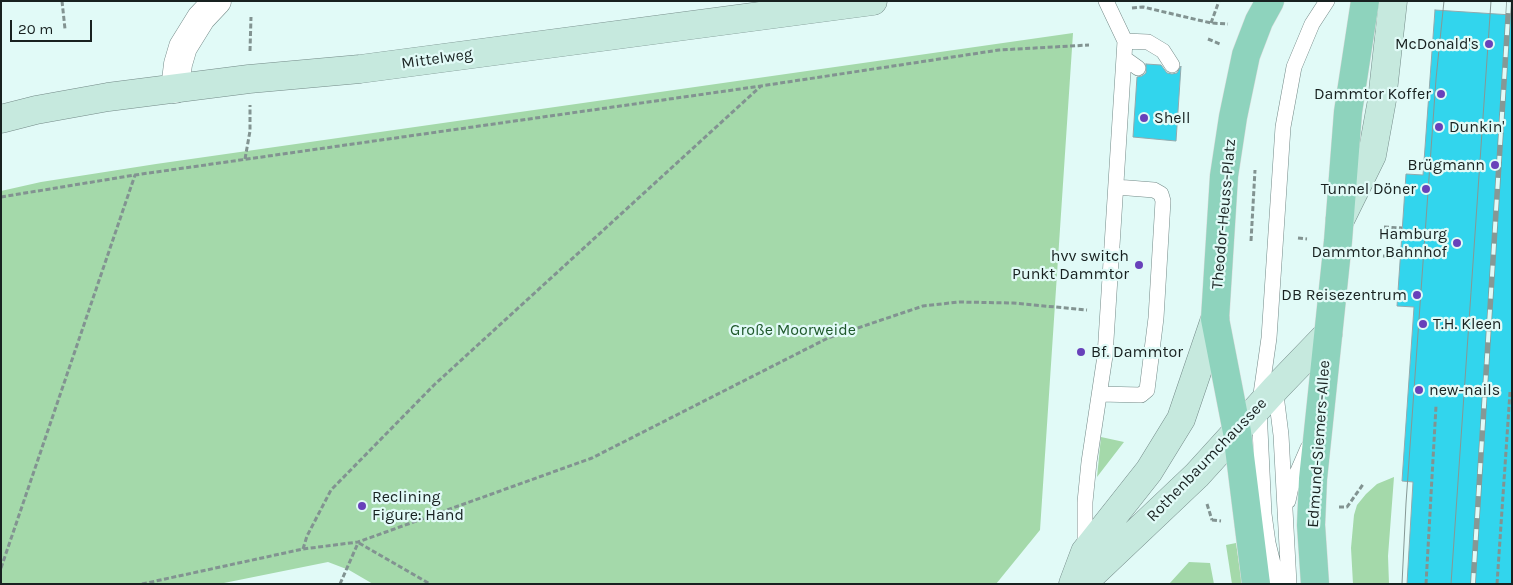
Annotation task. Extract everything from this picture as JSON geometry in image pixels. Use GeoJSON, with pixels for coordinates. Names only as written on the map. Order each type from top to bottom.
{"type":"FeatureCollection","features":[{"type":"Feature","properties":{"kind":"main road","name":"Theodor-Heuss-Platz"},"geometry":{"type":"LineString","coordinates":[[1237,432],[1215,319],[1224,176],[1233,117],[1246,55],[1259,21],[1270,1]]}},
{"type":"Feature","properties":{"kind":"main road"},"geometry":{"type":"LineString","coordinates":[[1328,334],[1348,112],[1365,1]]}},
{"type":"Feature","properties":{"kind":"main road","name":"Edmund-Siemers-Allee"},"geometry":{"type":"LineString","coordinates":[[1315,584],[1311,509],[1328,334]]}},
{"type":"Feature","properties":{"kind":"main road"},"geometry":{"type":"LineString","coordinates":[[1237,432],[1247,519],[1265,575]]}},
{"type":"Feature","properties":{"kind":"street"},"geometry":{"type":"LineString","coordinates":[[175,89],[178,64],[183,46],[201,18],[217,1]]}},
{"type":"Feature","properties":{"kind":"street","name":"Mittelweg"},"geometry":{"type":"LineString","coordinates":[[1,118],[108,97],[360,69],[873,1]]}},
{"type":"Feature","properties":{"kind":"street"},"geometry":{"type":"LineString","coordinates":[[1339,221],[1372,155],[1382,100],[1393,1]]}},
{"type":"Feature","properties":{"kind":"street","name":"Rothenbaumchaussee"},"geometry":{"type":"LineString","coordinates":[[1072,584],[1085,552],[1149,471],[1181,419],[1215,319]]}},
{"type":"Feature","properties":{"kind":"street","name":"Rothenbaumchaussee"},"geometry":{"type":"LineString","coordinates":[[1082,584],[1176,495],[1328,334]]}},
{"type":"Feature","properties":{"kind":"lane"},"geometry":{"type":"LineString","coordinates":[[1278,584],[1265,575],[1268,543],[1262,496],[1269,338],[1283,127],[1294,67],[1312,24],[1327,1]]}},
{"type":"Feature","properties":{"kind":"lane"},"geometry":{"type":"LineString","coordinates":[[1085,552],[1088,470],[1105,356],[1116,187],[1126,134],[1125,41],[1107,5]]}},
{"type":"Feature","properties":{"kind":"lane"},"geometry":{"type":"LineString","coordinates":[[1125,41],[1148,42],[1163,51],[1172,66]]}},
{"type":"Feature","properties":{"kind":"lane"},"geometry":{"type":"LineString","coordinates":[[1124,58],[1138,68]]}},
{"type":"Feature","properties":{"kind":"lane"},"geometry":{"type":"LineString","coordinates":[[1100,394],[1141,395],[1147,390],[1156,318],[1163,201],[1161,194],[1154,190],[1116,187]]}},
{"type":"Feature","properties":{"kind":"lane"},"geometry":{"type":"LineString","coordinates":[[1267,398],[1269,338]]}},
{"type":"Feature","properties":{"kind":"lane","name":"Edmund-Siemers-Allee"},"geometry":{"type":"LineString","coordinates":[[1267,398],[1281,435],[1289,584]]}},
{"type":"Feature","properties":{"kind":"lane"},"geometry":{"type":"LineString","coordinates":[[1285,512],[1291,487],[1319,424]]}},
{"type":"Feature","properties":{"kind":"path"},"geometry":{"type":"LineString","coordinates":[[62,1],[64,29]]}},
{"type":"Feature","properties":{"kind":"path"},"geometry":{"type":"LineString","coordinates":[[1107,5],[1143,6],[1211,23],[1220,1]]}},
{"type":"Feature","properties":{"kind":"path"},"geometry":{"type":"LineString","coordinates":[[1,197],[135,175],[761,86],[999,50],[1089,45]]}},
{"type":"Feature","properties":{"kind":"path"},"geometry":{"type":"LineString","coordinates":[[303,549],[306,536],[330,490],[427,392],[761,86]]}},
{"type":"Feature","properties":{"kind":"path"},"geometry":{"type":"LineString","coordinates":[[1,568],[135,175]]}},
{"type":"Feature","properties":{"kind":"path"},"geometry":{"type":"LineString","coordinates":[[1384,227],[1402,228]]}},
{"type":"Feature","properties":{"kind":"path"},"geometry":{"type":"LineString","coordinates":[[1383,256],[1400,258]]}},
{"type":"Feature","properties":{"kind":"path"},"geometry":{"type":"LineString","coordinates":[[142,584],[303,549],[358,542],[592,458],[828,338],[923,306],[959,302],[1014,303],[1071,309]]}},
{"type":"Feature","properties":{"kind":"path"},"geometry":{"type":"LineString","coordinates":[[1497,584],[1510,392]]}},
{"type":"Feature","properties":{"kind":"path"},"geometry":{"type":"LineString","coordinates":[[1426,584],[1436,406]]}},
{"type":"Feature","properties":{"kind":"path"},"geometry":{"type":"LineString","coordinates":[[1335,508],[1347,507],[1364,483]]}},
{"type":"Feature","properties":{"kind":"path"},"geometry":{"type":"LineString","coordinates":[[340,584],[358,542]]}},
{"type":"Feature","properties":{"kind":"path"},"geometry":{"type":"LineString","coordinates":[[358,542],[430,584]]}},
{"type":"Feature","properties":{"kind":"green space","name":"Große Moorweide"},"geometry":{"type":"Polygon","coordinates":[[[1073,33],[1040,530],[996,584],[373,584],[349,570],[328,562],[219,584],[1,584],[1,191],[41,182],[156,164],[1073,33]]]}},
{"type":"Feature","properties":{"kind":"green space"},"geometry":{"type":"Polygon","coordinates":[[[1101,437],[1124,442],[1097,477],[1101,437]]]}},
{"type":"Feature","properties":{"kind":"green space"},"geometry":{"type":"Polygon","coordinates":[[[1394,477],[1388,556],[1389,584],[1353,584],[1351,548],[1354,515],[1357,505],[1377,484],[1394,477]]]}},
{"type":"Feature","properties":{"kind":"green space"},"geometry":{"type":"Polygon","coordinates":[[[1236,543],[1242,584],[1232,584],[1226,545],[1236,543]]]}},
{"type":"Feature","properties":{"kind":"green space"},"geometry":{"type":"Polygon","coordinates":[[[1189,562],[1210,563],[1214,584],[1169,584],[1189,562]]]}},
{"type":"Feature","properties":{"kind":"building","name":"Hamburg Dammtor Bahnhof"},"geometry":{"type":"Polygon","coordinates":[[[1435,10],[1512,15],[1512,584],[1407,584],[1413,482],[1402,481],[1414,307],[1397,306],[1406,174],[1423,175],[1435,10]]]}},
{"type":"Feature","properties":{"kind":"building"},"geometry":{"type":"Polygon","coordinates":[[[1146,64],[1161,65],[1167,73],[1172,74],[1177,73],[1181,66],[1176,141],[1133,137],[1137,77],[1146,73],[1146,64]]]}},
{"type":"Feature","properties":{"kind":"tram line"},"geometry":{"type":"LineString","coordinates":[[1402,584],[1436,79],[1444,1]]}},
{"type":"Feature","properties":{"kind":"tram line"},"geometry":{"type":"LineString","coordinates":[[1451,584],[1491,1]]}},
{"type":"Feature","properties":{"kind":"railway"},"geometry":{"type":"LineString","coordinates":[[1473,584],[1509,1]]}},
{"type":"Feature","properties":{"kind":"place","name":"McDonald's"},"geometry":{"type":"Point","coordinates":[1489,44]}},
{"type":"Feature","properties":{"kind":"place","name":"Dammtor Koffer"},"geometry":{"type":"Point","coordinates":[1441,94]}},
{"type":"Feature","properties":{"kind":"place","name":"Shell"},"geometry":{"type":"Point","coordinates":[1144,118]}},
{"type":"Feature","properties":{"kind":"place","name":"Dunkin'"},"geometry":{"type":"Point","coordinates":[1439,127]}},
{"type":"Feature","properties":{"kind":"place","name":"Brügmann"},"geometry":{"type":"Point","coordinates":[1495,165]}},
{"type":"Feature","properties":{"kind":"place","name":"Tunnel Döner"},"geometry":{"type":"Point","coordinates":[1426,189]}},
{"type":"Feature","properties":{"kind":"place","name":"Hamburg Dammtor Bahnhof"},"geometry":{"type":"Point","coordinates":[1457,243]}},
{"type":"Feature","properties":{"kind":"place","name":"hvv switch Punkt Dammtor"},"geometry":{"type":"Point","coordinates":[1139,265]}},
{"type":"Feature","properties":{"kind":"place","name":"DB Reisezentrum"},"geometry":{"type":"Point","coordinates":[1417,295]}},
{"type":"Feature","properties":{"kind":"place","name":"T.H. Kleen"},"geometry":{"type":"Point","coordinates":[1423,324]}},
{"type":"Feature","properties":{"kind":"place","name":"Bf. Dammtor"},"geometry":{"type":"Point","coordinates":[1081,352]}},
{"type":"Feature","properties":{"kind":"place","name":"new-nails"},"geometry":{"type":"Point","coordinates":[1419,390]}},
{"type":"Feature","properties":{"kind":"place","name":"Reclining Figure: Hand"},"geometry":{"type":"Point","coordinates":[362,506]}}]}
